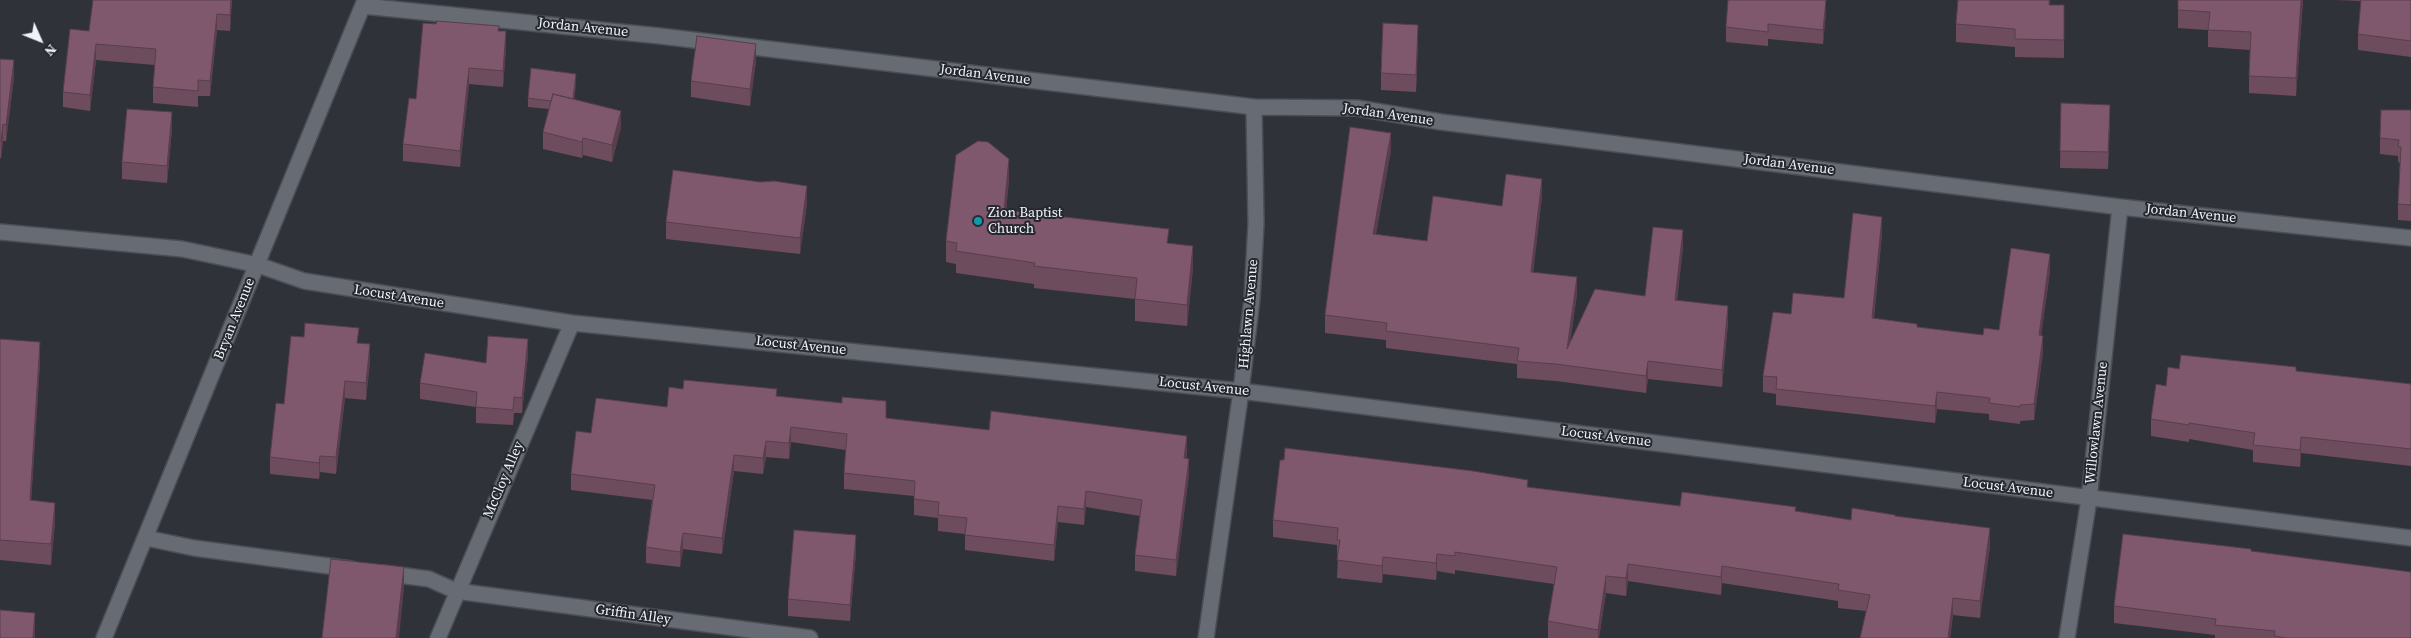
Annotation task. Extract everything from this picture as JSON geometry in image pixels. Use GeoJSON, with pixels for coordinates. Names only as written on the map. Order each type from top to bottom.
{"type":"FeatureCollection","features":[{"type":"Feature","properties":{"kind":"street","name":"Jordan Avenue"},"geometry":{"type":"LineString","coordinates":[[364,3],[660,36],[1254,107],[1357,108],[1450,123],[2120,207],[2411,238]]}},
{"type":"Feature","properties":{"kind":"street","name":"Bryan Avenue"},"geometry":{"type":"LineString","coordinates":[[104,638],[364,3]]}},
{"type":"Feature","properties":{"kind":"street","name":"Highlawn Avenue"},"geometry":{"type":"LineString","coordinates":[[1206,638],[1252,299],[1256,223],[1254,107]]}},
{"type":"Feature","properties":{"kind":"street","name":"Willowlawn Avenue"},"geometry":{"type":"LineString","coordinates":[[2067,638],[2089,499],[2120,207]]}},
{"type":"Feature","properties":{"kind":"street","name":"Locust Avenue"},"geometry":{"type":"LineString","coordinates":[[0,232],[182,249],[258,265],[304,281],[350,290],[572,323],[1241,391],[2411,538]]}},
{"type":"Feature","properties":{"kind":"street","name":"McCloy Alley"},"geometry":{"type":"LineString","coordinates":[[438,638],[456,591],[572,323]]}},
{"type":"Feature","properties":{"kind":"street","name":"Griffin Alley"},"geometry":{"type":"LineString","coordinates":[[146,538],[194,548],[429,579],[456,591],[810,638]]}},
{"type":"Feature","properties":{"kind":"building"},"geometry":{"type":"Polygon","coordinates":[[[93,0],[231,0],[230,15],[217,14],[210,81],[198,80],[198,91],[153,87],[156,49],[96,44],[90,95],[63,92],[70,29],[89,31],[93,0]]]}},
{"type":"Feature","properties":{"kind":"building"},"geometry":{"type":"Polygon","coordinates":[[[1728,0],[1826,0],[1823,30],[1768,24],[1768,32],[1726,27],[1728,0]]]}},
{"type":"Feature","properties":{"kind":"building"},"geometry":{"type":"Polygon","coordinates":[[[1958,0],[2049,0],[2049,5],[2064,5],[2064,40],[2015,39],[2015,29],[1956,24],[1958,0]]]}},
{"type":"Feature","properties":{"kind":"building"},"geometry":{"type":"Polygon","coordinates":[[[2178,0],[2301,0],[2296,78],[2249,76],[2251,32],[2208,30],[2210,12],[2178,10],[2178,0]]]}},
{"type":"Feature","properties":{"kind":"building"},"geometry":{"type":"Polygon","coordinates":[[[2361,0],[2411,0],[2411,41],[2358,34],[2361,0]]]}},
{"type":"Feature","properties":{"kind":"building"},"geometry":{"type":"Polygon","coordinates":[[[437,21],[499,26],[498,31],[506,31],[503,71],[469,68],[460,151],[403,144],[409,98],[416,99],[423,23],[436,24],[437,21]]]}},
{"type":"Feature","properties":{"kind":"building"},"geometry":{"type":"Polygon","coordinates":[[[1383,23],[1418,25],[1416,75],[1381,73],[1383,23]]]}},
{"type":"Feature","properties":{"kind":"building"},"geometry":{"type":"Polygon","coordinates":[[[697,36],[756,44],[750,89],[691,81],[697,36]]]}},
{"type":"Feature","properties":{"kind":"building"},"geometry":{"type":"Polygon","coordinates":[[[0,59],[14,60],[6,125],[3,124],[1,141],[0,141],[0,59]]]}},
{"type":"Feature","properties":{"kind":"building"},"geometry":{"type":"Polygon","coordinates":[[[531,68],[576,74],[573,99],[553,94],[551,101],[528,98],[531,68]]]}},
{"type":"Feature","properties":{"kind":"building"},"geometry":{"type":"Polygon","coordinates":[[[553,94],[621,111],[612,145],[583,138],[582,142],[543,132],[553,94]]]}},
{"type":"Feature","properties":{"kind":"building"},"geometry":{"type":"Polygon","coordinates":[[[2061,103],[2110,105],[2108,152],[2060,151],[2061,103]]]}},
{"type":"Feature","properties":{"kind":"building"},"geometry":{"type":"Polygon","coordinates":[[[127,109],[172,112],[167,166],[122,162],[127,109]]]}},
{"type":"Feature","properties":{"kind":"building"},"geometry":{"type":"Polygon","coordinates":[[[2381,110],[2411,110],[2411,205],[2398,204],[2401,147],[2398,146],[2399,140],[2380,138],[2381,110]]]}},
{"type":"Feature","properties":{"kind":"building"},"geometry":{"type":"Polygon","coordinates":[[[1350,127],[1391,133],[1373,234],[1427,241],[1433,196],[1502,206],[1506,174],[1542,179],[1531,272],[1577,277],[1567,349],[1595,289],[1645,296],[1653,227],[1683,230],[1675,300],[1728,306],[1722,370],[1648,361],[1646,376],[1556,364],[1517,361],[1519,348],[1386,331],[1387,323],[1325,315],[1350,127]]]}},
{"type":"Feature","properties":{"kind":"building"},"geometry":{"type":"Polygon","coordinates":[[[978,141],[988,142],[1009,159],[1004,210],[1169,229],[1167,243],[1193,246],[1187,305],[1135,299],[1137,278],[1034,266],[1035,263],[956,251],[957,243],[946,241],[956,155],[978,141]]]}},
{"type":"Feature","properties":{"kind":"building"},"geometry":{"type":"Polygon","coordinates":[[[673,170],[760,182],[774,181],[807,186],[800,238],[666,222],[673,170]]]}},
{"type":"Feature","properties":{"kind":"building"},"geometry":{"type":"Polygon","coordinates":[[[1853,213],[1882,217],[1872,318],[1917,324],[1917,327],[1983,335],[1984,328],[1999,330],[2011,248],[2050,254],[2039,335],[2043,336],[2034,404],[2020,405],[2020,407],[1989,403],[1990,398],[1937,392],[1935,406],[1776,389],[1777,377],[1763,376],[1773,312],[1791,314],[1793,293],[1844,298],[1853,213]]]}},
{"type":"Feature","properties":{"kind":"building"},"geometry":{"type":"Polygon","coordinates":[[[305,323],[359,328],[357,343],[370,344],[366,383],[345,381],[336,457],[320,456],[319,463],[270,457],[276,403],[284,404],[291,336],[304,337],[305,323]]]}},
{"type":"Feature","properties":{"kind":"building"},"geometry":{"type":"Polygon","coordinates":[[[488,336],[528,339],[522,398],[514,397],[513,410],[476,407],[477,392],[420,383],[425,353],[486,363],[488,336]]]}},
{"type":"Feature","properties":{"kind":"building"},"geometry":{"type":"Polygon","coordinates":[[[0,339],[40,342],[30,500],[55,503],[51,544],[0,540],[0,339]]]}},
{"type":"Feature","properties":{"kind":"building"},"geometry":{"type":"Polygon","coordinates":[[[2181,355],[2296,367],[2296,371],[2411,384],[2411,449],[2301,437],[2300,450],[2253,445],[2255,433],[2151,419],[2156,384],[2166,386],[2168,367],[2179,369],[2181,355]]]}},
{"type":"Feature","properties":{"kind":"building"},"geometry":{"type":"Polygon","coordinates":[[[684,380],[777,389],[776,396],[842,403],[842,397],[886,401],[886,418],[989,430],[991,411],[1187,436],[1184,458],[1189,459],[1176,560],[1135,555],[1142,500],[1086,491],[1084,509],[1058,506],[1054,545],[965,535],[967,518],[938,515],[939,502],[914,499],[915,481],[844,473],[847,434],[791,427],[789,443],[766,441],[763,458],[734,455],[722,538],[683,533],[680,552],[646,547],[655,485],[571,474],[576,431],[591,433],[596,398],[667,407],[669,387],[683,389],[684,380]]]}},
{"type":"Feature","properties":{"kind":"building"},"geometry":{"type":"Polygon","coordinates":[[[1285,448],[1473,471],[1528,480],[1527,487],[1680,506],[1682,492],[1796,507],[1795,511],[1851,520],[1852,508],[1895,516],[1990,528],[1980,601],[1953,598],[1948,638],[1860,638],[1870,595],[1838,590],[1839,584],[1722,566],[1721,577],[1628,564],[1626,578],[1606,576],[1598,630],[1548,621],[1557,567],[1455,552],[1455,556],[1437,554],[1436,563],[1383,557],[1382,566],[1337,560],[1340,540],[1337,540],[1338,528],[1273,520],[1280,460],[1284,460],[1285,448]]]}},
{"type":"Feature","properties":{"kind":"building"},"geometry":{"type":"Polygon","coordinates":[[[794,530],[856,535],[850,605],[788,599],[794,530]]]}},
{"type":"Feature","properties":{"kind":"building"},"geometry":{"type":"Polygon","coordinates":[[[2123,534],[2251,549],[2251,551],[2411,572],[2411,638],[2287,638],[2274,636],[2275,631],[2215,625],[2216,619],[2114,606],[2123,534]]]}},
{"type":"Feature","properties":{"kind":"building"},"geometry":{"type":"Polygon","coordinates":[[[331,559],[404,567],[396,638],[322,638],[331,559]]]}},
{"type":"Feature","properties":{"kind":"building"},"geometry":{"type":"Polygon","coordinates":[[[0,610],[35,613],[33,638],[0,638],[0,610]]]}},
{"type":"Feature","properties":{"kind":"place","name":"Zion Baptist Church"},"geometry":{"type":"Point","coordinates":[978,221]}}]}
